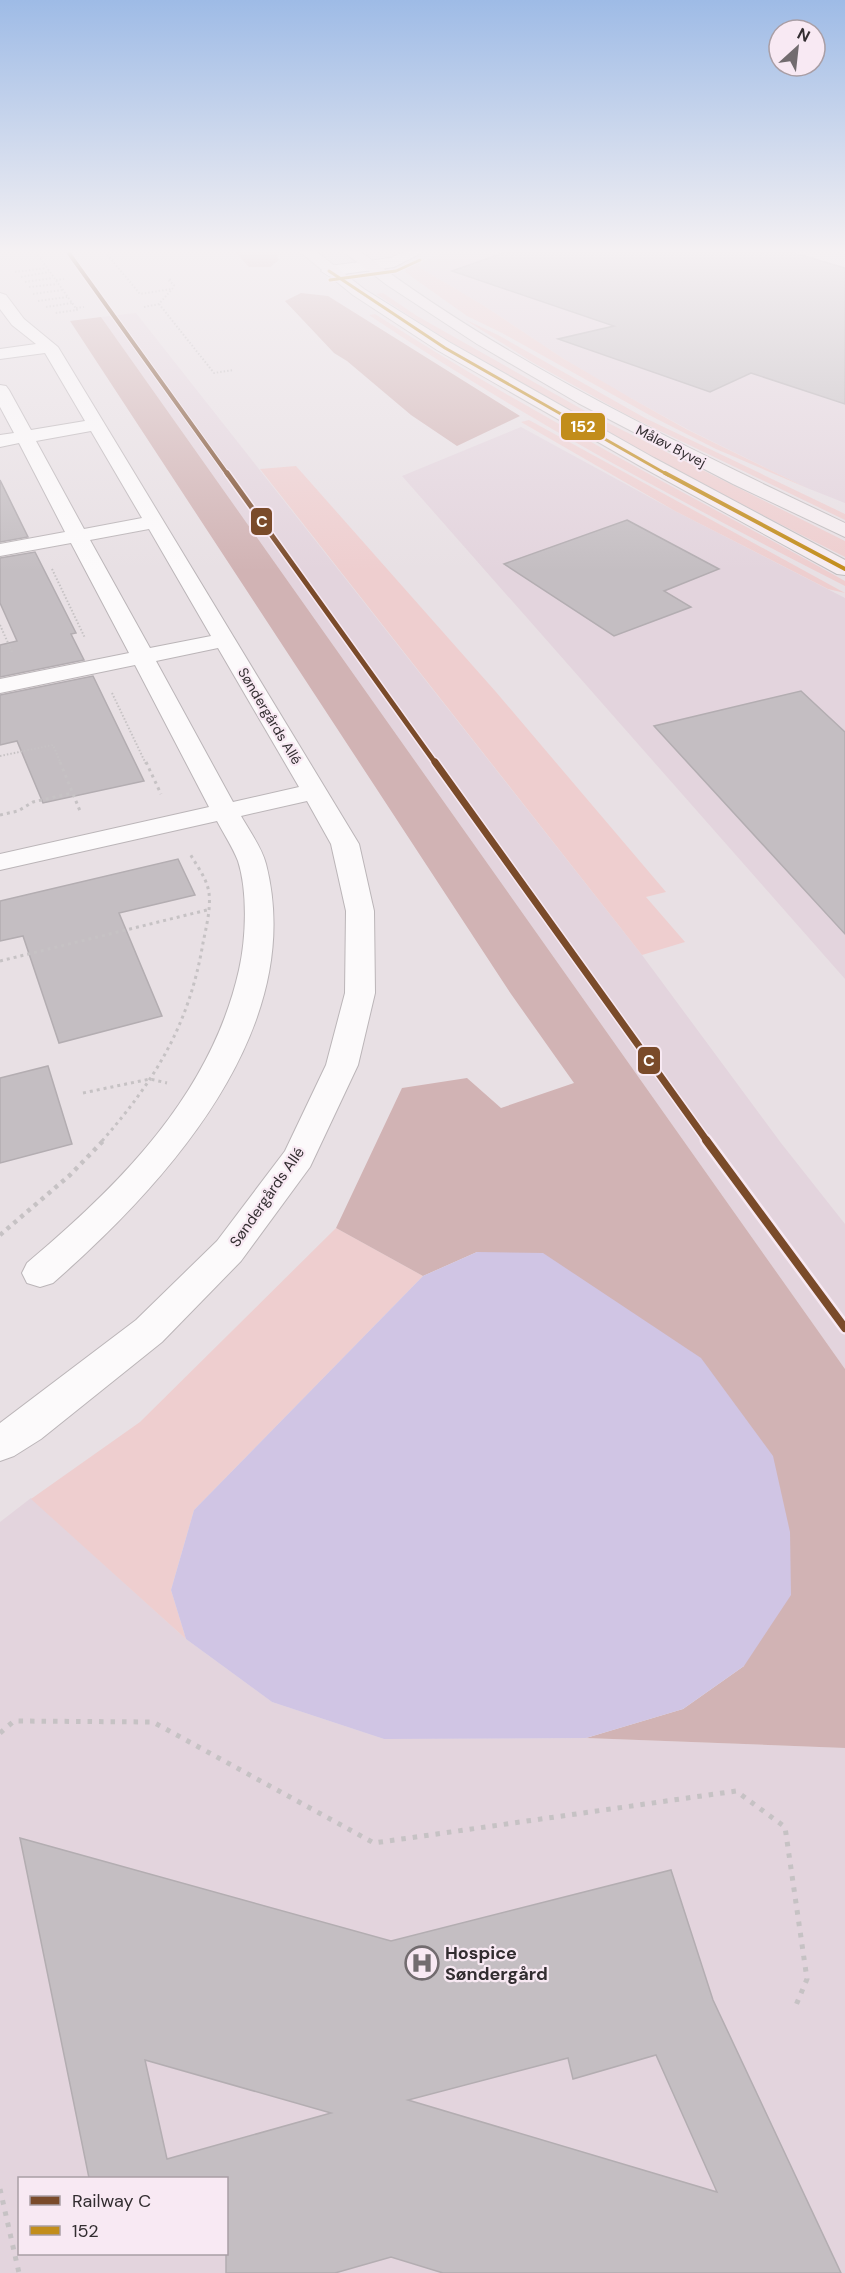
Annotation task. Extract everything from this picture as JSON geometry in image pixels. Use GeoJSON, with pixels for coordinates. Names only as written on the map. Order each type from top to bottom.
{"type":"FeatureCollection","features":[{"type":"Feature","properties":{"kind":"main road","name":"Måløv Byvej"},"geometry":{"type":"LineString","coordinates":[[463,358],[689,487],[845,568]]}},
{"type":"Feature","properties":{"kind":"main road","name":"Måløv Byvej"},"geometry":{"type":"LineString","coordinates":[[510,358],[577,397],[693,458],[845,531]]}},
{"type":"Feature","properties":{"kind":"street","name":"Søndergårds Allé"},"geometry":{"type":"LineString","coordinates":[[0,1444],[27,1427],[149,1331],[229,1251],[298,1158],[342,1065],[360,993],[360,910],[345,844],[57,358]]}},
{"type":"Feature","properties":{"kind":"street"},"geometry":{"type":"LineString","coordinates":[[0,390],[13,439],[79,536],[252,862],[259,913],[255,969],[237,1030],[205,1094],[153,1165],[82,1237],[39,1273]]}},
{"type":"Feature","properties":{"kind":"street"},"geometry":{"type":"LineString","coordinates":[[13,439],[96,425]]}},
{"type":"Feature","properties":{"kind":"street"},"geometry":{"type":"LineString","coordinates":[[0,550],[155,522]]}},
{"type":"Feature","properties":{"kind":"street"},"geometry":{"type":"LineString","coordinates":[[0,686],[225,640]]}},
{"type":"Feature","properties":{"kind":"street"},"geometry":{"type":"LineString","coordinates":[[0,862],[315,791]]}},
{"type":"Feature","properties":{"kind":"path"},"geometry":{"type":"LineString","coordinates":[[202,358],[214,373],[234,370]]}},
{"type":"Feature","properties":{"kind":"path"},"geometry":{"type":"LineString","coordinates":[[0,1235],[42,1202],[94,1151],[137,1100],[150,1079],[168,1049],[190,1000],[203,954],[209,890],[39,543]]}},
{"type":"Feature","properties":{"kind":"path"},"geometry":{"type":"LineString","coordinates":[[0,625],[14,656]]}},
{"type":"Feature","properties":{"kind":"path"},"geometry":{"type":"LineString","coordinates":[[0,756],[53,745],[79,810]]}},
{"type":"Feature","properties":{"kind":"path"},"geometry":{"type":"LineString","coordinates":[[0,815],[18,811],[33,802],[72,793]]}},
{"type":"Feature","properties":{"kind":"path"},"geometry":{"type":"LineString","coordinates":[[0,961],[207,910]]}},
{"type":"Feature","properties":{"kind":"path"},"geometry":{"type":"LineString","coordinates":[[83,1093],[150,1079],[205,1094]]}},
{"type":"Feature","properties":{"kind":"path"},"geometry":{"type":"LineString","coordinates":[[0,1733],[14,1721],[153,1722],[374,1843],[736,1791],[785,1827],[807,1978],[794,2010]]}},
{"type":"Feature","properties":{"kind":"path"},"geometry":{"type":"LineString","coordinates":[[0,2189],[19,2273]]}},
{"type":"Feature","properties":{"kind":"shaded area"},"geometry":{"type":"Polygon","coordinates":[[[94,358],[130,358],[845,1369],[845,1748],[586,1738],[683,1709],[744,1666],[477,1252],[423,1276],[336,1228],[402,1088],[467,1078],[501,1108],[574,1083],[511,994],[94,358]]]}},
{"type":"Feature","properties":{"kind":"shaded area"},"geometry":{"type":"Polygon","coordinates":[[[130,358],[172,358],[642,955],[781,1143],[845,1224],[845,1369],[130,358]]]}},
{"type":"Feature","properties":{"kind":"shaded area"},"geometry":{"type":"Polygon","coordinates":[[[342,358],[427,358],[520,416],[457,446],[411,415],[342,358]]]}},
{"type":"Feature","properties":{"kind":"shaded area"},"geometry":{"type":"Polygon","coordinates":[[[434,358],[445,358],[608,451],[845,581],[845,586],[663,491],[434,358]]]}},
{"type":"Feature","properties":{"kind":"shaded area"},"geometry":{"type":"Polygon","coordinates":[[[476,358],[491,358],[594,416],[845,541],[845,557],[606,433],[476,358]]]}},
{"type":"Feature","properties":{"kind":"shaded area"},"geometry":{"type":"Polygon","coordinates":[[[526,358],[539,358],[645,418],[845,514],[845,520],[627,415],[526,358]]]}},
{"type":"Feature","properties":{"kind":"shaded area"},"geometry":{"type":"Polygon","coordinates":[[[547,358],[563,358],[686,429],[807,488],[716,449],[547,358]]]}},
{"type":"Feature","properties":{"kind":"shaded area"},"geometry":{"type":"Polygon","coordinates":[[[845,358],[845,503],[807,488],[689,430],[564,359],[845,358]]]}},
{"type":"Feature","properties":{"kind":"shaded area"},"geometry":{"type":"Polygon","coordinates":[[[529,420],[845,593],[828,589],[675,511],[521,422],[529,420]]]}},
{"type":"Feature","properties":{"kind":"shaded area"},"geometry":{"type":"Polygon","coordinates":[[[521,427],[675,511],[845,598],[845,979],[402,476],[521,427]]]}},
{"type":"Feature","properties":{"kind":"shaded area"},"geometry":{"type":"Polygon","coordinates":[[[296,466],[496,692],[666,892],[646,897],[685,942],[642,955],[260,469],[296,466]]]}},
{"type":"Feature","properties":{"kind":"shaded area"},"geometry":{"type":"Polygon","coordinates":[[[336,1228],[423,1276],[194,1510],[171,1590],[186,1639],[31,1499],[140,1422],[336,1228]]]}},
{"type":"Feature","properties":{"kind":"shaded area"},"geometry":{"type":"Polygon","coordinates":[[[477,1252],[543,1253],[701,1358],[773,1456],[790,1532],[791,1595],[744,1666],[683,1709],[586,1738],[384,1739],[272,1702],[186,1639],[171,1590],[194,1510],[423,1276],[477,1252]]]}},
{"type":"Feature","properties":{"kind":"shaded area","name":"Hospice Søndergård"},"geometry":{"type":"Polygon","coordinates":[[[31,1498],[186,1639],[272,1702],[384,1739],[586,1738],[845,1748],[845,2273],[0,2273],[0,1522],[31,1498]]]}},
{"type":"Feature","properties":{"kind":"building"},"geometry":{"type":"Polygon","coordinates":[[[613,358],[845,358],[845,404],[751,373],[710,392],[613,358]]]}},
{"type":"Feature","properties":{"kind":"building"},"geometry":{"type":"Polygon","coordinates":[[[0,480],[28,537],[0,542],[0,480]]]}},
{"type":"Feature","properties":{"kind":"building"},"geometry":{"type":"Polygon","coordinates":[[[627,520],[719,569],[664,591],[691,607],[614,636],[504,564],[627,520]]]}},
{"type":"Feature","properties":{"kind":"building"},"geometry":{"type":"Polygon","coordinates":[[[35,552],[76,633],[71,634],[84,660],[0,677],[0,645],[17,641],[0,603],[0,558],[35,552]]]}},
{"type":"Feature","properties":{"kind":"building"},"geometry":{"type":"Polygon","coordinates":[[[93,676],[144,781],[43,803],[17,741],[0,745],[0,695],[93,676]]]}},
{"type":"Feature","properties":{"kind":"building"},"geometry":{"type":"Polygon","coordinates":[[[801,691],[845,732],[845,934],[654,726],[801,691]]]}},
{"type":"Feature","properties":{"kind":"building"},"geometry":{"type":"Polygon","coordinates":[[[178,859],[195,895],[119,913],[162,1016],[59,1043],[23,936],[0,941],[0,901],[178,859]]]}},
{"type":"Feature","properties":{"kind":"building"},"geometry":{"type":"Polygon","coordinates":[[[48,1066],[72,1144],[0,1163],[0,1078],[48,1066]]]}},
{"type":"Feature","properties":{"kind":"building"},"geometry":{"type":"Polygon","coordinates":[[[20,1838],[391,1941],[671,1870],[713,2000],[841,2273],[443,2273],[391,2257],[335,2273],[226,2273],[228,2177],[89,2177],[20,1838]],[[656,2055],[573,2079],[568,2058],[408,2100],[717,2192],[656,2055]],[[145,2060],[167,2159],[331,2113],[145,2060]]]}},
{"type":"Feature","properties":{"kind":"rail line","name":"C"},"geometry":{"type":"LineString","coordinates":[[144,358],[700,1131],[845,1328]]}},
{"type":"Feature","properties":{"kind":"transit line","name":"152"},"geometry":{"type":"LineString","coordinates":[[463,358],[689,487],[845,569]]}},
{"type":"Feature","properties":{"kind":"place","name":"Hospice Søndergård"},"geometry":{"type":"Point","coordinates":[422,1963]}}]}
